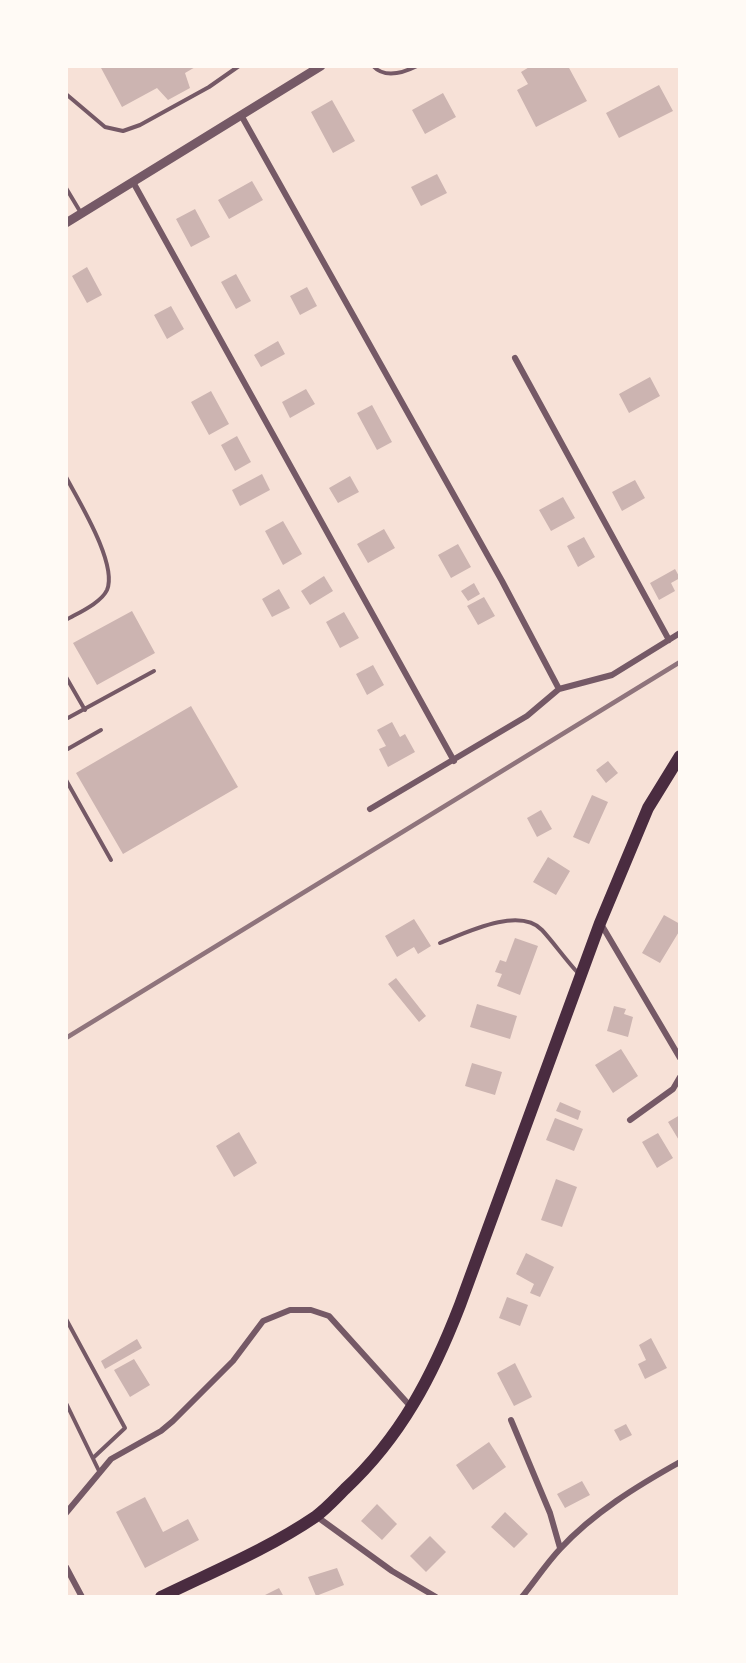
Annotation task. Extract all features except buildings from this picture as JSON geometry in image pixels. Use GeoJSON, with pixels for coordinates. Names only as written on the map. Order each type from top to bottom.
{"type":"FeatureCollection","features":[{"type":"Feature","properties":{"kind":"main road"},"geometry":{"type":"LineString","coordinates":[[161,1597],[250,1553],[316,1516],[364,1471],[389,1443],[413,1408],[438,1361],[457,1314],[600,923],[648,808],[680,756]]}},
{"type":"Feature","properties":{"kind":"street"},"geometry":{"type":"LineString","coordinates":[[66,223],[315,68]]}},
{"type":"Feature","properties":{"kind":"street"},"geometry":{"type":"LineString","coordinates":[[241,115],[559,689]]}},
{"type":"Feature","properties":{"kind":"street"},"geometry":{"type":"LineString","coordinates":[[133,183],[454,761]]}},
{"type":"Feature","properties":{"kind":"street"},"geometry":{"type":"LineString","coordinates":[[515,358],[669,640]]}},
{"type":"Feature","properties":{"kind":"street"},"geometry":{"type":"LineString","coordinates":[[370,809],[527,716],[559,689],[612,675],[680,633]]}},
{"type":"Feature","properties":{"kind":"street"},"geometry":{"type":"LineString","coordinates":[[600,923],[680,1058]]}},
{"type":"Feature","properties":{"kind":"street"},"geometry":{"type":"LineString","coordinates":[[672,1044],[680,1042]]}},
{"type":"Feature","properties":{"kind":"street"},"geometry":{"type":"LineString","coordinates":[[630,1120],[673,1089],[680,1077]]}},
{"type":"Feature","properties":{"kind":"street"},"geometry":{"type":"LineString","coordinates":[[66,1513],[111,1459],[161,1431],[173,1421],[233,1361],[263,1321],[290,1310],[310,1310],[329,1316],[413,1408]]}},
{"type":"Feature","properties":{"kind":"street"},"geometry":{"type":"LineString","coordinates":[[511,1420],[550,1513],[561,1548]]}},
{"type":"Feature","properties":{"kind":"street"},"geometry":{"type":"LineString","coordinates":[[522,1597],[561,1548],[624,1495],[680,1462]]}},
{"type":"Feature","properties":{"kind":"street"},"geometry":{"type":"LineString","coordinates":[[316,1516],[392,1571],[436,1597]]}},
{"type":"Feature","properties":{"kind":"street"},"geometry":{"type":"LineString","coordinates":[[66,1567],[81,1597]]}},
{"type":"Feature","properties":{"kind":"lane"},"geometry":{"type":"LineString","coordinates":[[66,94],[105,127],[123,131],[140,125],[208,87],[239,66]]}},
{"type":"Feature","properties":{"kind":"lane"},"geometry":{"type":"LineString","coordinates":[[373,66],[383,73],[395,74],[417,66]]}},
{"type":"Feature","properties":{"kind":"lane"},"geometry":{"type":"LineString","coordinates":[[66,188],[81,214]]}},
{"type":"Feature","properties":{"kind":"lane"},"geometry":{"type":"LineString","coordinates":[[66,477],[102,548],[109,576],[107,590],[100,599],[66,620]]}},
{"type":"Feature","properties":{"kind":"lane"},"geometry":{"type":"LineString","coordinates":[[66,719],[154,670]]}},
{"type":"Feature","properties":{"kind":"lane"},"geometry":{"type":"LineString","coordinates":[[66,677],[85,710]]}},
{"type":"Feature","properties":{"kind":"lane"},"geometry":{"type":"LineString","coordinates":[[66,750],[101,730]]}},
{"type":"Feature","properties":{"kind":"lane"},"geometry":{"type":"LineString","coordinates":[[66,780],[111,860]]}},
{"type":"Feature","properties":{"kind":"lane"},"geometry":{"type":"LineString","coordinates":[[440,943],[506,920],[525,920],[540,928],[581,975]]}},
{"type":"Feature","properties":{"kind":"lane"},"geometry":{"type":"LineString","coordinates":[[66,1319],[125,1428],[93,1458]]}},
{"type":"Feature","properties":{"kind":"lane"},"geometry":{"type":"LineString","coordinates":[[66,1403],[100,1474]]}},
{"type":"Feature","properties":{"kind":"railway"},"geometry":{"type":"LineString","coordinates":[[66,1038],[680,662]]}}]}
